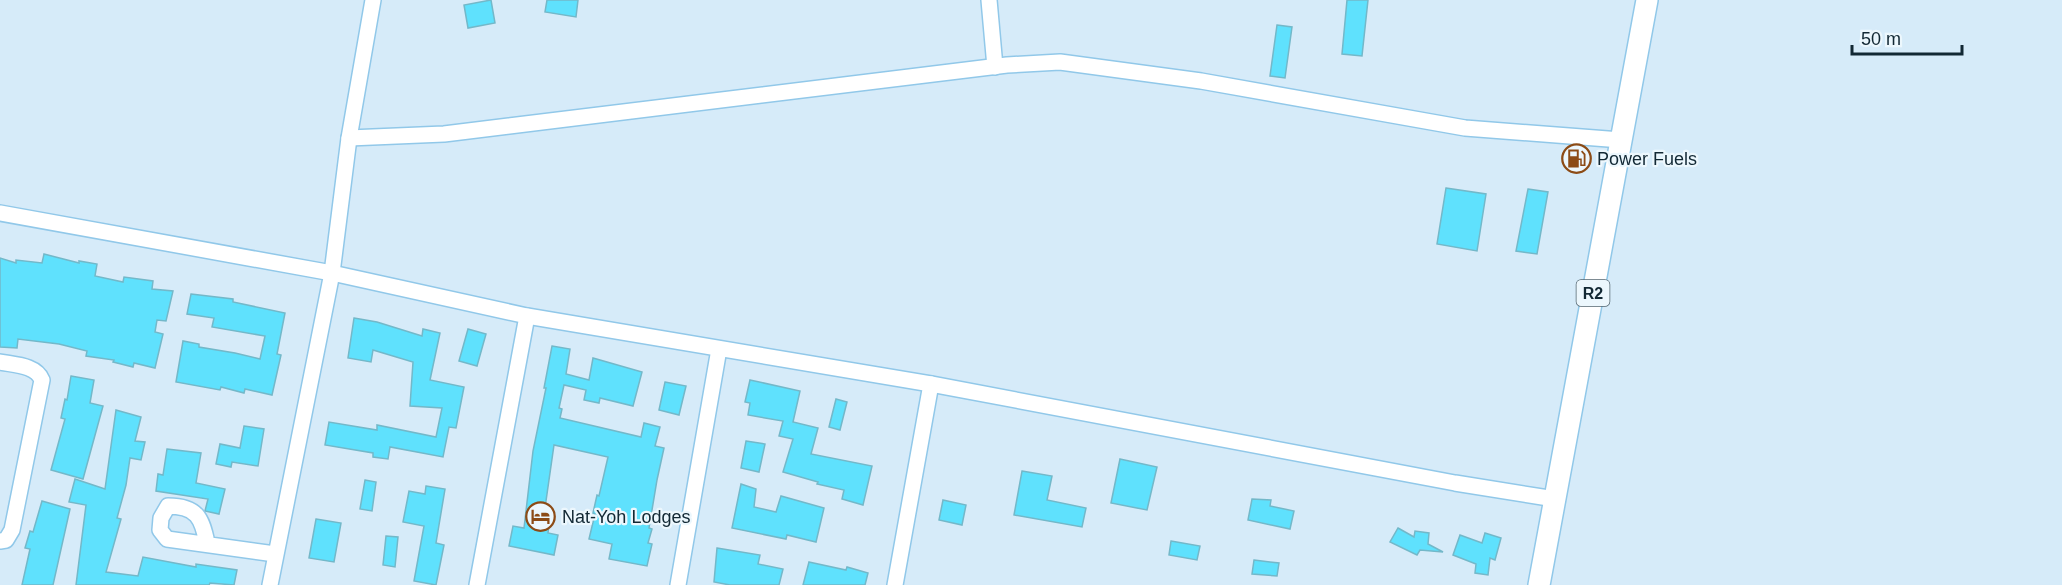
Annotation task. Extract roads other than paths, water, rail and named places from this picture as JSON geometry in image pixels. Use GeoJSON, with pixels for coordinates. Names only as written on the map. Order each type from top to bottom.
{"type":"FeatureCollection","features":[{"type":"Feature","properties":{"kind":"highway","name":"R2"},"geometry":{"type":"LineString","coordinates":[[1539,585],[1647,0]]}},
{"type":"Feature","properties":{"kind":"street"},"geometry":{"type":"LineString","coordinates":[[270,585],[332,273],[349,138],[373,0]]}},
{"type":"Feature","properties":{"kind":"street"},"geometry":{"type":"LineString","coordinates":[[989,0],[995,67]]}},
{"type":"Feature","properties":{"kind":"street"},"geometry":{"type":"LineString","coordinates":[[349,138],[444,134],[995,67],[1060,62],[1201,81],[1465,128],[1621,140]]}},
{"type":"Feature","properties":{"kind":"street"},"geometry":{"type":"LineString","coordinates":[[0,213],[332,273],[527,315],[931,384],[1443,481],[1555,499]]}},
{"type":"Feature","properties":{"kind":"street"},"geometry":{"type":"LineString","coordinates":[[477,585],[527,315]]}},
{"type":"Feature","properties":{"kind":"street"},"geometry":{"type":"LineString","coordinates":[[678,585],[719,349]]}},
{"type":"Feature","properties":{"kind":"street"},"geometry":{"type":"LineString","coordinates":[[0,362],[33,369],[42,381],[12,530],[6,540],[0,541]]}},
{"type":"Feature","properties":{"kind":"street"},"geometry":{"type":"LineString","coordinates":[[895,585],[931,384]]}},
{"type":"Feature","properties":{"kind":"street"},"geometry":{"type":"LineString","coordinates":[[207,543],[275,554]]}},
{"type":"Feature","properties":{"kind":"place","name":"Power Fuels"},"geometry":{"type":"Point","coordinates":[1576,159]}},
{"type":"Feature","properties":{"kind":"place","name":"Nat-Yoh Lodges"},"geometry":{"type":"Point","coordinates":[541,517]}}]}
